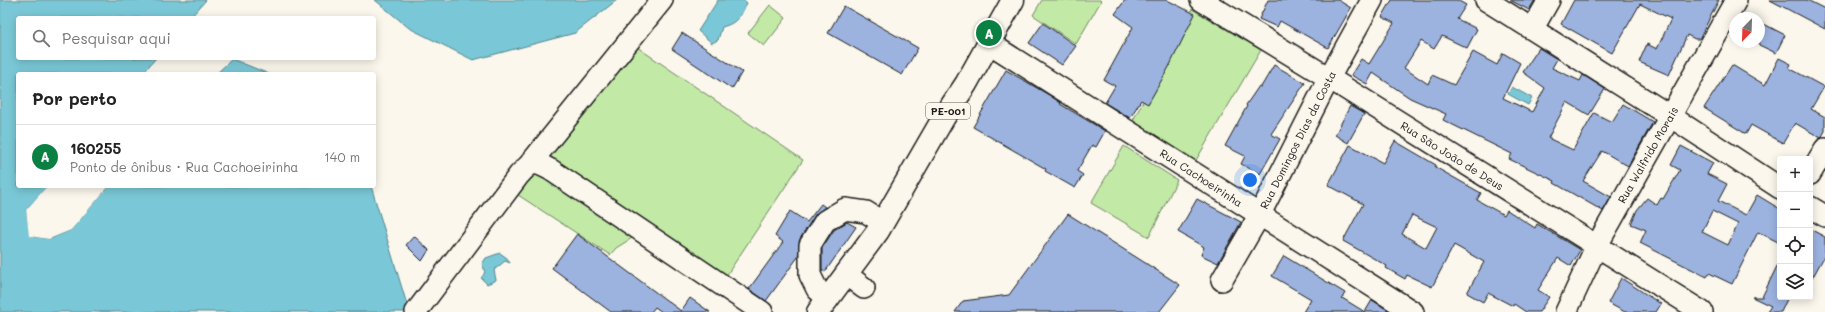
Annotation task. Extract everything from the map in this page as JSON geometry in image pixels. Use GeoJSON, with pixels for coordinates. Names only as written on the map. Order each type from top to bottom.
{"type":"FeatureCollection","features":[{"type":"Feature","properties":{"kind":"main road","name":"PE-001"},"geometry":{"type":"LineString","coordinates":[[823,305],[882,222],[1013,0]]}},
{"type":"Feature","properties":{"kind":"street"},"geometry":{"type":"LineString","coordinates":[[416,312],[519,175],[529,165],[662,0]]}},
{"type":"Feature","properties":{"kind":"street","name":"Rua São João de Deus"},"geometry":{"type":"LineString","coordinates":[[1201,0],[1329,78],[1596,247],[1702,312]]}},
{"type":"Feature","properties":{"kind":"street","name":"Rua Domingos Dias da Costa"},"geometry":{"type":"LineString","coordinates":[[1222,280],[1260,216],[1329,78],[1372,0]]}},
{"type":"Feature","properties":{"kind":"street"},"geometry":{"type":"LineString","coordinates":[[1486,0],[1533,28],[1777,186]]}},
{"type":"Feature","properties":{"kind":"street"},"geometry":{"type":"LineString","coordinates":[[1533,28],[1549,0]]}},
{"type":"Feature","properties":{"kind":"street","name":"Rua Walfrido Morais"},"geometry":{"type":"LineString","coordinates":[[1566,312],[1596,247],[1736,0]]}},
{"type":"Feature","properties":{"kind":"street","name":"Rua Cachoeirinha"},"geometry":{"type":"LineString","coordinates":[[989,43],[1413,312]]}},
{"type":"Feature","properties":{"kind":"street"},"geometry":{"type":"LineString","coordinates":[[1813,169],[1825,149]]}},
{"type":"Feature","properties":{"kind":"street"},"geometry":{"type":"LineString","coordinates":[[529,165],[538,163],[551,170],[762,312]]}},
{"type":"Feature","properties":{"kind":"street"},"geometry":{"type":"LineString","coordinates":[[823,305],[810,275],[810,245],[825,222],[845,209],[866,212],[882,222]]}},
{"type":"Feature","properties":{"kind":"street"},"geometry":{"type":"LineString","coordinates":[[1813,209],[1825,216]]}},
{"type":"Feature","properties":{"kind":"street"},"geometry":{"type":"LineString","coordinates":[[846,274],[864,288]]}},
{"type":"Feature","properties":{"kind":"green space"},"geometry":{"type":"Polygon","coordinates":[[[1042,0],[1101,1],[1076,44],[1033,15],[1042,0]]]}},
{"type":"Feature","properties":{"kind":"green space"},"geometry":{"type":"Polygon","coordinates":[[[770,5],[786,18],[764,46],[748,33],[770,5]]]}},
{"type":"Feature","properties":{"kind":"green space"},"geometry":{"type":"Polygon","coordinates":[[[1192,9],[1261,50],[1192,167],[1130,126],[1192,9]]]}},
{"type":"Feature","properties":{"kind":"green space"},"geometry":{"type":"Polygon","coordinates":[[[628,41],[803,160],[722,282],[537,147],[628,41]]]}},
{"type":"Feature","properties":{"kind":"green space"},"geometry":{"type":"Polygon","coordinates":[[[1124,146],[1177,180],[1149,237],[1091,203],[1124,146]]]}},
{"type":"Feature","properties":{"kind":"green space"},"geometry":{"type":"Polygon","coordinates":[[[535,165],[621,224],[632,238],[616,248],[610,255],[515,193],[535,165]]]}},
{"type":"Feature","properties":{"kind":"water"},"geometry":{"type":"Polygon","coordinates":[[[0,0],[206,0],[192,16],[16,16],[16,60],[154,60],[144,72],[16,72],[16,188],[45,188],[26,210],[30,236],[50,239],[71,230],[107,188],[372,188],[408,308],[405,312],[0,312],[0,0]]]}},
{"type":"Feature","properties":{"kind":"water"},"geometry":{"type":"Polygon","coordinates":[[[375,0],[617,0],[575,33],[473,60],[409,28],[375,0]]]}},
{"type":"Feature","properties":{"kind":"water"},"geometry":{"type":"Polygon","coordinates":[[[718,0],[744,0],[747,3],[738,19],[731,24],[722,27],[718,40],[712,43],[698,31],[718,0]]]}},
{"type":"Feature","properties":{"kind":"water"},"geometry":{"type":"Polygon","coordinates":[[[231,60],[234,60],[264,72],[218,72],[231,60]]]}},
{"type":"Feature","properties":{"kind":"water"},"geometry":{"type":"Polygon","coordinates":[[[1512,87],[1532,98],[1528,105],[1508,94],[1512,87]]]}},
{"type":"Feature","properties":{"kind":"water"},"geometry":{"type":"Polygon","coordinates":[[[500,253],[507,258],[510,263],[505,261],[494,270],[496,280],[487,284],[481,278],[484,275],[484,268],[482,264],[486,258],[500,253]]]}},
{"type":"Feature","properties":{"kind":"pier"},"geometry":{"type":"Polygon","coordinates":[[[45,188],[48,188],[28,211],[31,234],[49,237],[70,228],[104,188],[107,188],[71,230],[49,239],[29,236],[26,210],[45,188]]]}},
{"type":"Feature","properties":{"kind":"building"},"geometry":{"type":"Polygon","coordinates":[[[1125,0],[1167,0],[1195,14],[1169,67],[1148,104],[1141,100],[1130,118],[1105,103],[1115,86],[1104,80],[1133,27],[1115,14],[1125,0]]]}},
{"type":"Feature","properties":{"kind":"building"},"geometry":{"type":"Polygon","coordinates":[[[1268,0],[1338,0],[1351,8],[1328,48],[1280,21],[1277,27],[1259,19],[1268,0]]]}},
{"type":"Feature","properties":{"kind":"building"},"geometry":{"type":"Polygon","coordinates":[[[1392,0],[1457,0],[1466,5],[1457,19],[1477,29],[1467,48],[1442,36],[1434,49],[1421,41],[1404,68],[1428,84],[1432,75],[1454,85],[1473,52],[1497,65],[1503,53],[1520,63],[1503,98],[1532,112],[1545,88],[1523,72],[1539,48],[1557,59],[1552,68],[1580,81],[1583,75],[1605,89],[1589,115],[1567,102],[1548,138],[1573,150],[1594,113],[1612,122],[1623,104],[1653,122],[1628,166],[1602,151],[1583,181],[1611,197],[1603,211],[1554,183],[1555,181],[1509,159],[1512,154],[1443,120],[1446,114],[1410,98],[1373,73],[1367,84],[1351,75],[1361,59],[1369,64],[1393,25],[1394,23],[1382,17],[1392,0]]]}},
{"type":"Feature","properties":{"kind":"building"},"geometry":{"type":"Polygon","coordinates":[[[1510,0],[1535,0],[1529,10],[1510,0]]]}},
{"type":"Feature","properties":{"kind":"building"},"geometry":{"type":"Polygon","coordinates":[[[1574,0],[1719,0],[1699,39],[1695,39],[1687,35],[1669,75],[1639,62],[1647,44],[1657,49],[1671,19],[1640,4],[1612,53],[1561,24],[1574,0]]]}},
{"type":"Feature","properties":{"kind":"building"},"geometry":{"type":"Polygon","coordinates":[[[1770,0],[1807,0],[1825,9],[1825,29],[1770,0]]]}},
{"type":"Feature","properties":{"kind":"building"},"geometry":{"type":"Polygon","coordinates":[[[844,6],[918,48],[902,75],[828,33],[844,6]]]}},
{"type":"Feature","properties":{"kind":"building"},"geometry":{"type":"Polygon","coordinates":[[[1043,23],[1076,46],[1062,65],[1029,43],[1043,23]]]}},
{"type":"Feature","properties":{"kind":"building"},"geometry":{"type":"Polygon","coordinates":[[[1765,25],[1785,35],[1776,53],[1765,48],[1765,25]]]}},
{"type":"Feature","properties":{"kind":"building"},"geometry":{"type":"Polygon","coordinates":[[[682,33],[742,72],[732,89],[672,49],[682,33]]]}},
{"type":"Feature","properties":{"kind":"building"},"geometry":{"type":"Polygon","coordinates":[[[1779,58],[1791,64],[1789,68],[1824,87],[1811,109],[1825,117],[1825,131],[1821,138],[1795,123],[1783,143],[1751,125],[1746,134],[1704,108],[1732,65],[1765,85],[1779,58]]]}},
{"type":"Feature","properties":{"kind":"building"},"geometry":{"type":"Polygon","coordinates":[[[1274,65],[1305,83],[1271,134],[1280,139],[1260,174],[1241,164],[1245,156],[1225,146],[1247,106],[1246,105],[1259,86],[1261,87],[1274,65]]]}},
{"type":"Feature","properties":{"kind":"building"},"geometry":{"type":"Polygon","coordinates":[[[1006,70],[1049,95],[1061,103],[1060,104],[1105,131],[1096,147],[1092,145],[1077,171],[1083,175],[1075,188],[1045,171],[1046,169],[973,127],[1006,70]]]}},
{"type":"Feature","properties":{"kind":"building"},"geometry":{"type":"Polygon","coordinates":[[[1350,106],[1364,114],[1348,143],[1335,135],[1350,106]]]}},
{"type":"Feature","properties":{"kind":"building"},"geometry":{"type":"Polygon","coordinates":[[[1395,141],[1436,165],[1435,167],[1481,193],[1477,200],[1504,215],[1507,210],[1535,228],[1537,224],[1580,250],[1571,266],[1558,258],[1538,290],[1549,297],[1539,312],[1526,312],[1514,304],[1513,306],[1488,293],[1483,302],[1467,293],[1484,262],[1454,245],[1432,287],[1407,275],[1405,279],[1386,268],[1387,266],[1343,241],[1363,204],[1328,185],[1350,145],[1383,163],[1395,141]],[[1412,215],[1402,234],[1426,248],[1437,227],[1412,215]]]}},
{"type":"Feature","properties":{"kind":"building"},"geometry":{"type":"Polygon","coordinates":[[[1681,146],[1713,163],[1707,174],[1727,184],[1718,201],[1746,215],[1757,195],[1777,207],[1777,242],[1758,232],[1732,284],[1709,273],[1707,277],[1640,243],[1646,230],[1631,224],[1637,210],[1647,198],[1657,205],[1661,198],[1663,199],[1680,170],[1671,165],[1681,146]],[[1712,211],[1702,232],[1728,245],[1738,224],[1712,211]]]}},
{"type":"Feature","properties":{"kind":"building"},"geometry":{"type":"Polygon","coordinates":[[[1197,199],[1241,222],[1218,263],[1201,255],[1204,247],[1178,232],[1197,199]]]}},
{"type":"Feature","properties":{"kind":"building"},"geometry":{"type":"Polygon","coordinates":[[[821,204],[825,207],[815,215],[800,239],[798,257],[766,301],[749,289],[783,242],[775,236],[790,211],[807,222],[821,204]]]}},
{"type":"Feature","properties":{"kind":"building"},"geometry":{"type":"Polygon","coordinates":[[[1068,214],[1180,285],[1159,312],[955,312],[963,301],[1009,295],[1068,214]]]}},
{"type":"Feature","properties":{"kind":"building"},"geometry":{"type":"Polygon","coordinates":[[[847,222],[856,227],[825,272],[822,270],[822,248],[834,230],[847,222]]]}},
{"type":"Feature","properties":{"kind":"building"},"geometry":{"type":"Polygon","coordinates":[[[1813,231],[1825,237],[1825,255],[1813,277],[1813,231]]]}},
{"type":"Feature","properties":{"kind":"building"},"geometry":{"type":"Polygon","coordinates":[[[577,234],[681,311],[690,298],[710,312],[662,312],[655,307],[651,312],[611,312],[552,268],[577,234]]]}},
{"type":"Feature","properties":{"kind":"building"},"geometry":{"type":"Polygon","coordinates":[[[414,236],[429,250],[422,261],[406,245],[414,236]]]}},
{"type":"Feature","properties":{"kind":"building"},"geometry":{"type":"Polygon","coordinates":[[[1284,256],[1345,293],[1342,298],[1365,312],[1303,312],[1311,299],[1272,276],[1284,256]]]}},
{"type":"Feature","properties":{"kind":"building"},"geometry":{"type":"Polygon","coordinates":[[[1777,266],[1777,300],[1787,300],[1781,312],[1767,312],[1771,306],[1752,297],[1762,297],[1777,266]]]}},
{"type":"Feature","properties":{"kind":"building"},"geometry":{"type":"Polygon","coordinates":[[[1621,278],[1661,304],[1656,312],[1625,312],[1608,303],[1621,278]]]}},
{"type":"Feature","properties":{"kind":"building"},"geometry":{"type":"Polygon","coordinates":[[[1372,300],[1391,312],[1365,312],[1372,300]]]}},
{"type":"Feature","properties":{"kind":"place","name":"160255"},"geometry":{"type":"Point","coordinates":[989,33]}}]}
